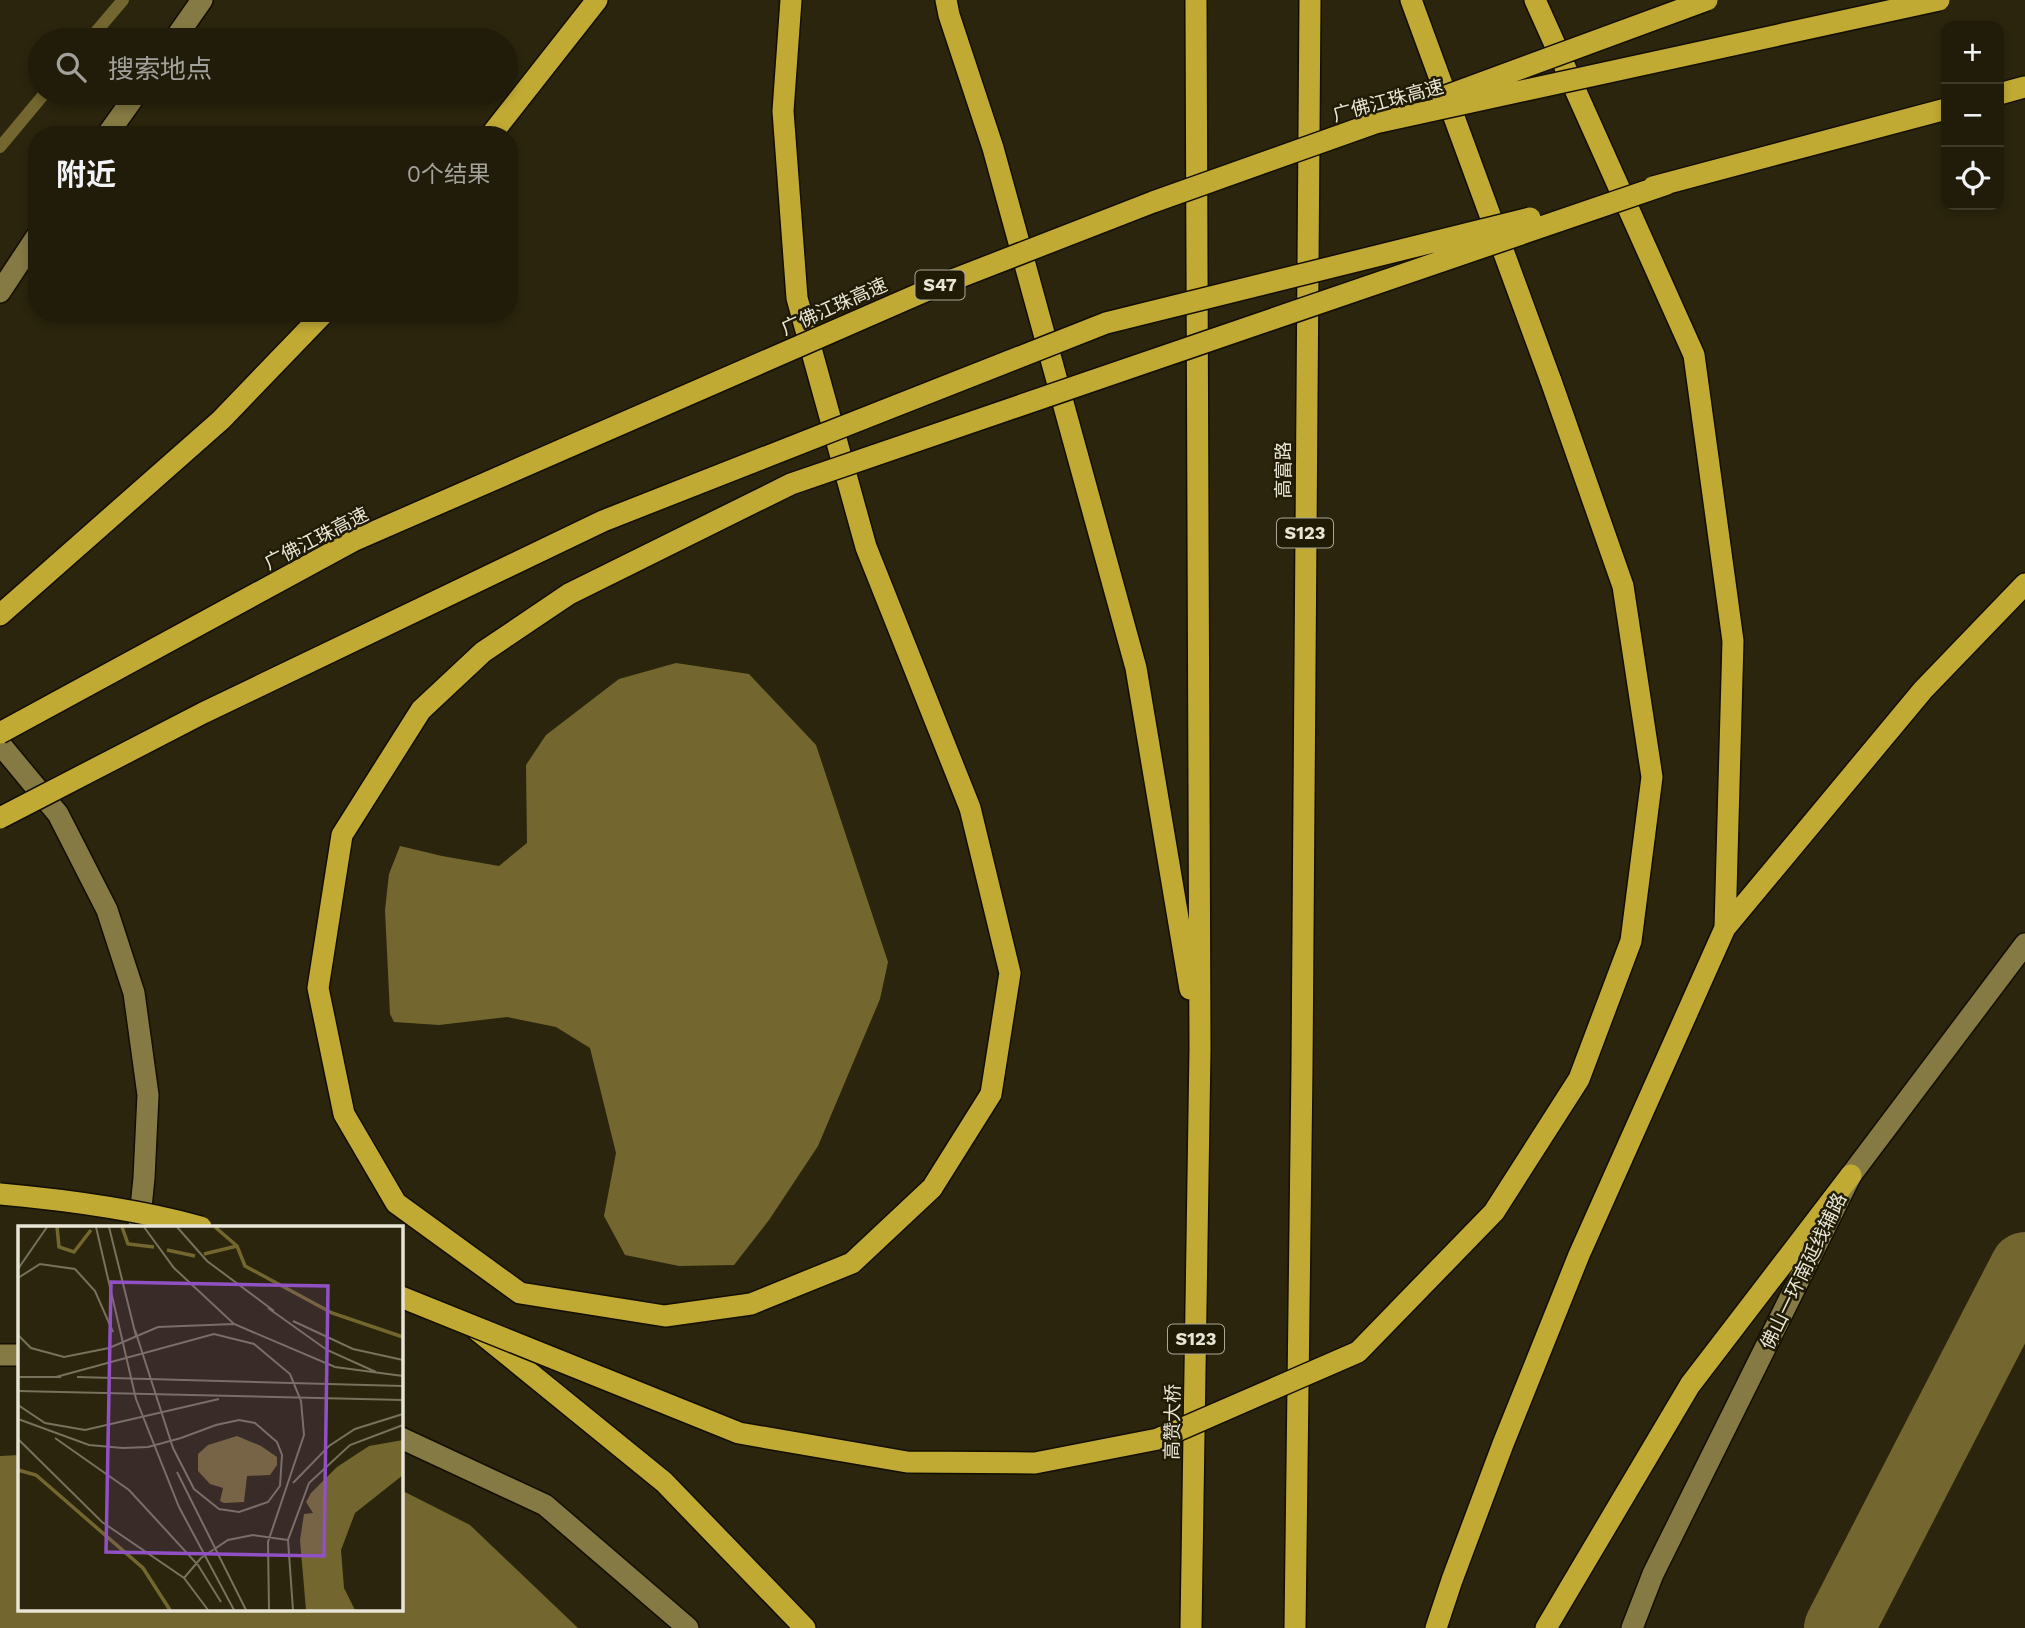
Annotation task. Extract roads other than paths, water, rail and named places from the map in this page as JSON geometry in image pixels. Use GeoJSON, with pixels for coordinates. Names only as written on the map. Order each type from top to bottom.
{"type":"FeatureCollection","features":[{"type":"Feature","properties":{"kind":"highway"},"geometry":{"type":"LineString","coordinates":[[518,101],[597,0]]}},
{"type":"Feature","properties":{"kind":"highway"},"geometry":{"type":"LineString","coordinates":[[791,0],[783,111],[797,298],[866,547],[970,808],[1010,973],[991,1094],[932,1188],[852,1263],[751,1304],[665,1316],[520,1293],[396,1203],[344,1114],[318,988],[342,835],[422,710],[483,652],[569,594],[791,484],[1667,184]]}},
{"type":"Feature","properties":{"kind":"highway"},"geometry":{"type":"LineString","coordinates":[[946,0],[993,148],[1136,668],[1200,1049]]}},
{"type":"Feature","properties":{"kind":"highway","name":"S123"},"geometry":{"type":"LineString","coordinates":[[1196,0],[1200,1049]]}},
{"type":"Feature","properties":{"kind":"highway","name":"高富路"},"geometry":{"type":"LineString","coordinates":[[1295,1628],[1310,0]]}},
{"type":"Feature","properties":{"kind":"highway"},"geometry":{"type":"LineString","coordinates":[[402,1297],[739,1433],[907,1462],[1035,1462],[1158,1439],[1358,1352],[1494,1212],[1579,1079],[1631,941],[1652,778],[1623,586],[1411,0]]}},
{"type":"Feature","properties":{"kind":"highway"},"geometry":{"type":"LineString","coordinates":[[1535,0],[1694,355],[1733,641],[1725,928]]}},
{"type":"Feature","properties":{"kind":"highway"},"geometry":{"type":"LineString","coordinates":[[1375,123],[1707,0]]}},
{"type":"Feature","properties":{"kind":"highway","name":"广佛江珠高速"},"geometry":{"type":"LineString","coordinates":[[0,733],[354,541],[937,286],[1153,202],[1375,123],[1940,0]]}},
{"type":"Feature","properties":{"kind":"highway"},"geometry":{"type":"LineString","coordinates":[[2004,93],[2025,87]]}},
{"type":"Feature","properties":{"kind":"highway"},"geometry":{"type":"LineString","coordinates":[[498,126],[515,105]]}},
{"type":"Feature","properties":{"kind":"highway"},"geometry":{"type":"LineString","coordinates":[[0,818],[203,713],[603,521],[1106,323],[1667,184],[1941,110]]}},
{"type":"Feature","properties":{"kind":"highway"},"geometry":{"type":"LineString","coordinates":[[0,615],[221,420],[315,322]]}},
{"type":"Feature","properties":{"kind":"highway"},"geometry":{"type":"LineString","coordinates":[[1436,1628],[1498,1456],[1579,1255],[1725,928],[1923,691],[2025,584]]}},
{"type":"Feature","properties":{"kind":"highway","name":"高赞大桥"},"geometry":{"type":"LineString","coordinates":[[1191,1628],[1200,1049]]}},
{"type":"Feature","properties":{"kind":"highway"},"geometry":{"type":"LineString","coordinates":[[1546,1628],[1690,1385],[1851,1175]]}},
{"type":"Feature","properties":{"kind":"highway"},"geometry":{"type":"LineString","coordinates":[[0,1194],[100,1207],[197,1226]]}},
{"type":"Feature","properties":{"kind":"highway"},"geometry":{"type":"LineString","coordinates":[[470,1324],[664,1482],[805,1628]]}},
{"type":"Feature","properties":{"kind":"main road"},"geometry":{"type":"LineString","coordinates":[[182,28],[202,0]]}},
{"type":"Feature","properties":{"kind":"main road"},"geometry":{"type":"LineString","coordinates":[[113,126],[128,105]]}},
{"type":"Feature","properties":{"kind":"main road"},"geometry":{"type":"LineString","coordinates":[[0,292],[28,250]]}},
{"type":"Feature","properties":{"kind":"main road"},"geometry":{"type":"LineString","coordinates":[[0,744],[58,814],[107,910],[134,993],[148,1095],[139,1226]]}},
{"type":"Feature","properties":{"kind":"main road","name":"佛山一环南延线辅路"},"geometry":{"type":"LineString","coordinates":[[1632,1628],[1653,1574],[1851,1175],[2025,944]]}},
{"type":"Feature","properties":{"kind":"main road"},"geometry":{"type":"LineString","coordinates":[[0,1354],[18,1355]]}},
{"type":"Feature","properties":{"kind":"main road"},"geometry":{"type":"LineString","coordinates":[[402,1438],[545,1505],[688,1628]]}},
{"type":"Feature","properties":{"kind":"waterway"},"geometry":{"type":"LineString","coordinates":[[99,28],[123,0]]}},
{"type":"Feature","properties":{"kind":"waterway"},"geometry":{"type":"LineString","coordinates":[[0,147],[35,105]]}},
{"type":"Feature","properties":{"kind":"waterway"},"geometry":{"type":"LineString","coordinates":[[1839,1628],[2025,1267]]}}]}
